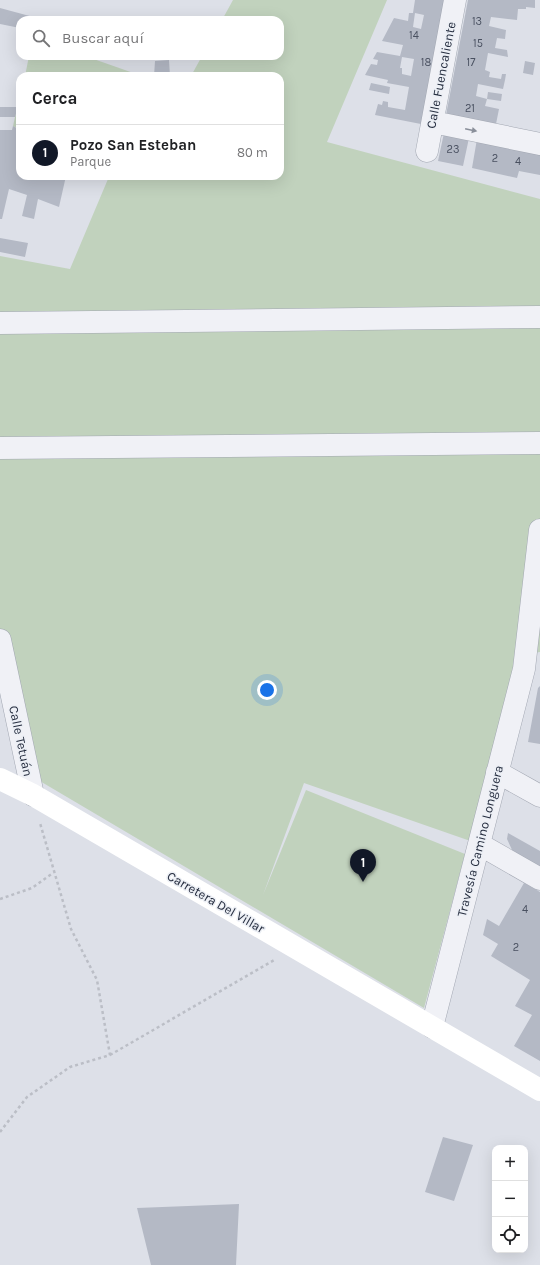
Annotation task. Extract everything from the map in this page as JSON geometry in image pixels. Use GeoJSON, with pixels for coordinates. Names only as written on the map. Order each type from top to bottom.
{"type":"FeatureCollection","features":[{"type":"Feature","properties":{"kind":"street","name":"Calle Fuencaliente"},"geometry":{"type":"LineString","coordinates":[[427,151],[455,0]]}},
{"type":"Feature","properties":{"kind":"street"},"geometry":{"type":"LineString","coordinates":[[433,122],[540,144]]}},
{"type":"Feature","properties":{"kind":"street"},"geometry":{"type":"LineString","coordinates":[[0,323],[540,317]]}},
{"type":"Feature","properties":{"kind":"street"},"geometry":{"type":"LineString","coordinates":[[0,448],[540,443]]}},
{"type":"Feature","properties":{"kind":"street","name":"Travesía Camino Longuera"},"geometry":{"type":"LineString","coordinates":[[432,1027],[524,669],[533,654],[540,530]]}},
{"type":"Feature","properties":{"kind":"street","name":"Calle Tetuán"},"geometry":{"type":"LineString","coordinates":[[0,640],[33,795]]}},
{"type":"Feature","properties":{"kind":"street"},"geometry":{"type":"LineString","coordinates":[[498,772],[540,796]]}},
{"type":"Feature","properties":{"kind":"street","name":"Carretera Del Villar"},"geometry":{"type":"LineString","coordinates":[[0,779],[33,795],[540,1090]]}},
{"type":"Feature","properties":{"kind":"street"},"geometry":{"type":"LineString","coordinates":[[479,844],[540,879]]}},
{"type":"Feature","properties":{"kind":"path"},"geometry":{"type":"LineString","coordinates":[[33,795],[53,873],[71,929],[97,980],[110,1055]]}},
{"type":"Feature","properties":{"kind":"path"},"geometry":{"type":"LineString","coordinates":[[0,899],[32,888],[53,873]]}},
{"type":"Feature","properties":{"kind":"path"},"geometry":{"type":"LineString","coordinates":[[0,1132],[27,1097],[70,1067],[110,1055],[296,948]]}},
{"type":"Feature","properties":{"kind":"green space"},"geometry":{"type":"Polygon","coordinates":[[[233,0],[387,0],[327,142],[540,199],[540,652],[526,654],[479,844],[304,783],[263,895],[306,790],[465,854],[424,1008],[28,774],[0,640],[0,256],[70,269],[108,180],[284,180],[284,72],[193,72],[200,60],[284,60],[284,16],[224,16],[233,0]]]}},
{"type":"Feature","properties":{"kind":"green space"},"geometry":{"type":"Polygon","coordinates":[[[28,60],[96,60],[131,72],[26,72],[28,60]]]}},
{"type":"Feature","properties":{"kind":"green space"},"geometry":{"type":"Polygon","coordinates":[[[16,113],[16,128],[13,126],[16,113]]]}},
{"type":"Feature","properties":{"kind":"building"},"geometry":{"type":"Polygon","coordinates":[[[415,0],[449,0],[426,125],[375,115],[378,104],[382,105],[383,101],[388,102],[388,107],[405,110],[409,87],[387,83],[388,80],[365,75],[371,64],[377,65],[378,60],[373,59],[377,52],[400,56],[403,45],[382,41],[394,18],[408,21],[409,13],[413,13],[415,0]],[[415,13],[413,27],[421,29],[424,15],[415,13]],[[402,57],[400,68],[402,68],[402,74],[411,76],[414,59],[402,57]]]}},
{"type":"Feature","properties":{"kind":"building"},"geometry":{"type":"Polygon","coordinates":[[[468,0],[535,0],[535,8],[526,7],[526,9],[518,9],[517,20],[491,17],[489,26],[506,30],[505,39],[497,38],[495,48],[507,50],[508,57],[488,53],[485,70],[490,72],[489,77],[501,79],[502,74],[506,74],[505,80],[503,89],[478,84],[476,96],[487,99],[485,106],[499,109],[496,124],[446,115],[468,0]]]}},
{"type":"Feature","properties":{"kind":"building"},"geometry":{"type":"Polygon","coordinates":[[[0,8],[30,16],[16,16],[16,27],[0,24],[0,8]]]}},
{"type":"Feature","properties":{"kind":"building"},"geometry":{"type":"Polygon","coordinates":[[[169,60],[170,72],[154,72],[155,61],[169,60]]]}},
{"type":"Feature","properties":{"kind":"building"},"geometry":{"type":"Polygon","coordinates":[[[525,61],[535,63],[533,75],[523,73],[525,61]]]}},
{"type":"Feature","properties":{"kind":"building"},"geometry":{"type":"Polygon","coordinates":[[[371,83],[390,87],[389,94],[369,90],[371,83]]]}},
{"type":"Feature","properties":{"kind":"building"},"geometry":{"type":"Polygon","coordinates":[[[488,92],[502,94],[501,101],[487,99],[488,92]]]}},
{"type":"Feature","properties":{"kind":"building"},"geometry":{"type":"Polygon","coordinates":[[[0,107],[16,107],[15,117],[0,117],[0,107]]]}},
{"type":"Feature","properties":{"kind":"building"},"geometry":{"type":"Polygon","coordinates":[[[13,126],[16,128],[16,180],[65,180],[59,207],[38,199],[34,219],[22,216],[27,195],[9,189],[2,219],[0,219],[0,130],[12,130],[13,126]]]}},
{"type":"Feature","properties":{"kind":"building"},"geometry":{"type":"Polygon","coordinates":[[[444,133],[469,138],[463,166],[438,161],[444,133]]]}},
{"type":"Feature","properties":{"kind":"building"},"geometry":{"type":"Polygon","coordinates":[[[477,139],[540,152],[540,175],[519,171],[517,178],[472,168],[477,139]]]}},
{"type":"Feature","properties":{"kind":"building"},"geometry":{"type":"Polygon","coordinates":[[[0,238],[28,243],[25,257],[0,252],[0,238]]]}},
{"type":"Feature","properties":{"kind":"building"},"geometry":{"type":"Polygon","coordinates":[[[540,686],[540,744],[528,742],[538,688],[540,686]]]}},
{"type":"Feature","properties":{"kind":"building"},"geometry":{"type":"Polygon","coordinates":[[[508,833],[540,851],[540,867],[513,852],[507,839],[508,833]]]}},
{"type":"Feature","properties":{"kind":"building"},"geometry":{"type":"Polygon","coordinates":[[[524,883],[540,892],[540,1061],[514,1046],[532,1015],[515,1006],[530,980],[491,956],[498,944],[483,935],[487,919],[499,926],[524,883]]]}},
{"type":"Feature","properties":{"kind":"building"},"geometry":{"type":"Polygon","coordinates":[[[443,1137],[473,1145],[454,1201],[425,1192],[443,1137]]]}},
{"type":"Feature","properties":{"kind":"building"},"geometry":{"type":"Polygon","coordinates":[[[239,1204],[236,1265],[151,1265],[137,1208],[239,1204]]]}},
{"type":"Feature","properties":{"kind":"place","name":"Pozo San Esteban"},"geometry":{"type":"Point","coordinates":[363,882]}}]}
